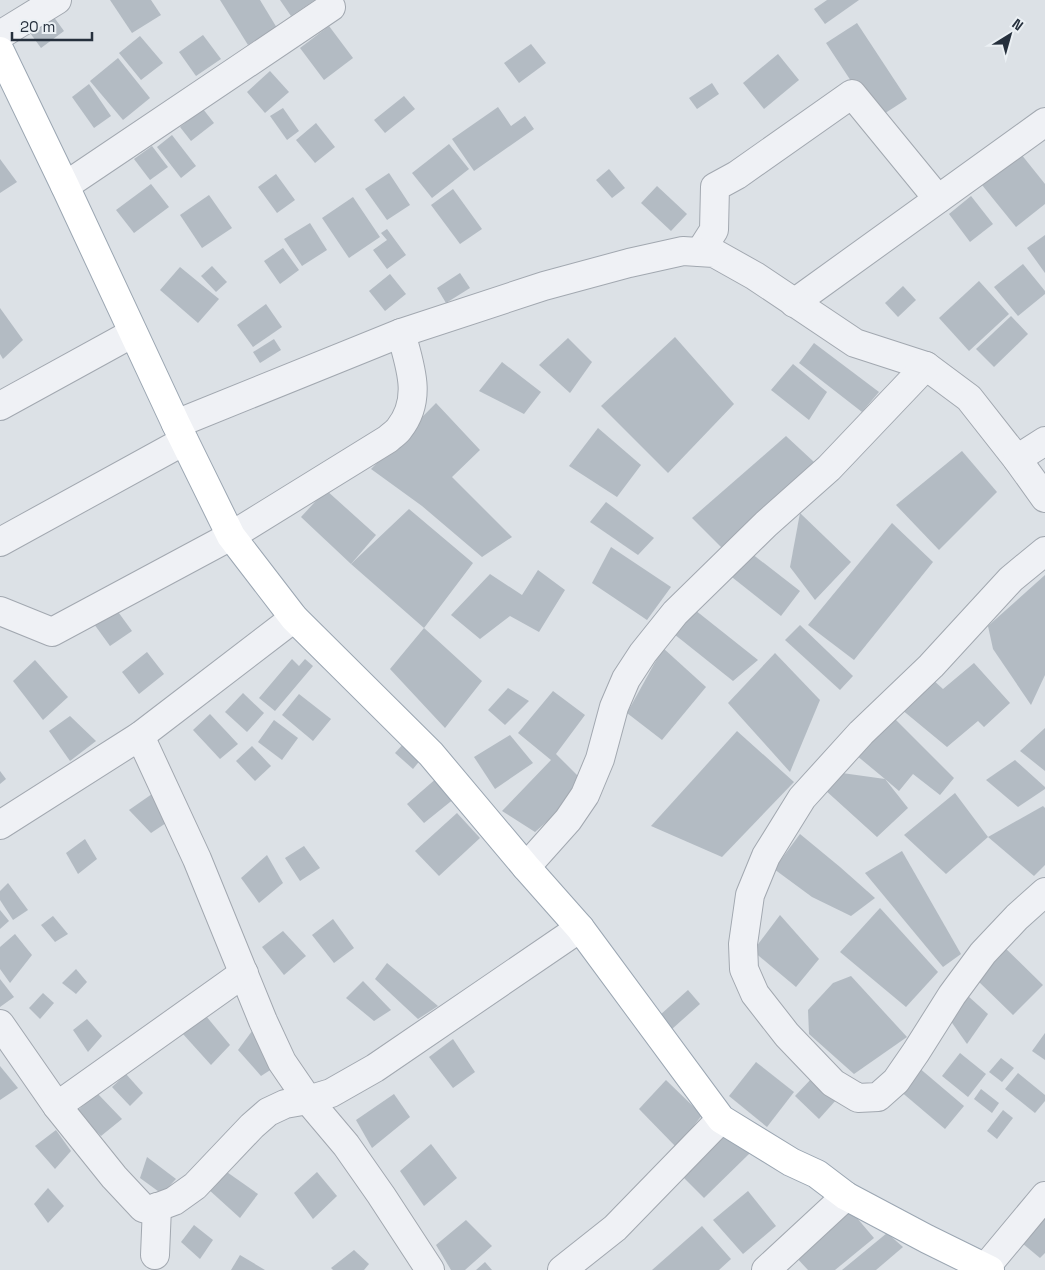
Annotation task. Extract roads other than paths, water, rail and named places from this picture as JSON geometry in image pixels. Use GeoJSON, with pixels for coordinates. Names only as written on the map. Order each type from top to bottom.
{"type":"FeatureCollection","features":[{"type":"Feature","properties":{"kind":"main road"},"geometry":{"type":"LineString","coordinates":[[0,51],[231,536],[294,618],[431,754],[580,928],[721,1119],[791,1162],[817,1174],[846,1196],[988,1269]]}},
{"type":"Feature","properties":{"kind":"street"},"geometry":{"type":"LineString","coordinates":[[0,35],[57,0]]}},
{"type":"Feature","properties":{"kind":"street"},"geometry":{"type":"LineString","coordinates":[[65,186],[331,7]]}},
{"type":"Feature","properties":{"kind":"street"},"geometry":{"type":"LineString","coordinates":[[700,252],[714,230],[715,187],[737,175],[852,94],[938,199]]}},
{"type":"Feature","properties":{"kind":"street"},"geometry":{"type":"LineString","coordinates":[[794,303],[1045,122]]}},
{"type":"Feature","properties":{"kind":"street"},"geometry":{"type":"LineString","coordinates":[[0,542],[180,432],[401,333],[544,286],[629,263],[683,251],[714,253],[755,276],[855,343],[926,366],[969,398],[1045,498]]}},
{"type":"Feature","properties":{"kind":"street"},"geometry":{"type":"LineString","coordinates":[[0,406],[133,333]]}},
{"type":"Feature","properties":{"kind":"street"},"geometry":{"type":"LineString","coordinates":[[0,611],[52,632],[231,536],[388,439],[399,429],[413,399],[413,380],[401,333]]}},
{"type":"Feature","properties":{"kind":"street"},"geometry":{"type":"LineString","coordinates":[[526,867],[568,820],[585,794],[600,759],[614,707],[626,679],[675,613],[766,524],[829,468],[926,366]]}},
{"type":"Feature","properties":{"kind":"street"},"geometry":{"type":"LineString","coordinates":[[1017,459],[1045,441]]}},
{"type":"Feature","properties":{"kind":"street"},"geometry":{"type":"LineString","coordinates":[[1045,551],[1011,579],[931,666],[861,733],[802,798],[766,856],[750,895],[743,944],[744,969],[755,994],[787,1035],[833,1084],[858,1098],[878,1097],[896,1081],[952,995],[983,953],[1017,917],[1045,892]]}},
{"type":"Feature","properties":{"kind":"street"},"geometry":{"type":"LineString","coordinates":[[0,825],[140,736],[294,618]]}},
{"type":"Feature","properties":{"kind":"street"},"geometry":{"type":"LineString","coordinates":[[140,736],[197,859],[263,1021],[282,1062],[308,1100],[346,1145],[430,1270]]}},
{"type":"Feature","properties":{"kind":"street"},"geometry":{"type":"LineString","coordinates":[[0,1024],[57,1106],[114,1177],[143,1208],[150,1210],[174,1201],[195,1186],[252,1126],[268,1112],[285,1104],[308,1100],[331,1092],[375,1068],[580,928]]}},
{"type":"Feature","properties":{"kind":"street"},"geometry":{"type":"LineString","coordinates":[[57,1106],[244,973]]}},
{"type":"Feature","properties":{"kind":"street"},"geometry":{"type":"LineString","coordinates":[[562,1270],[615,1228],[721,1119]]}},
{"type":"Feature","properties":{"kind":"street"},"geometry":{"type":"LineString","coordinates":[[766,1270],[846,1196]]}},
{"type":"Feature","properties":{"kind":"street"},"geometry":{"type":"LineString","coordinates":[[988,1269],[1045,1196]]}},
{"type":"Feature","properties":{"kind":"street"},"geometry":{"type":"LineString","coordinates":[[155,1254],[157,1207]]}}]}
